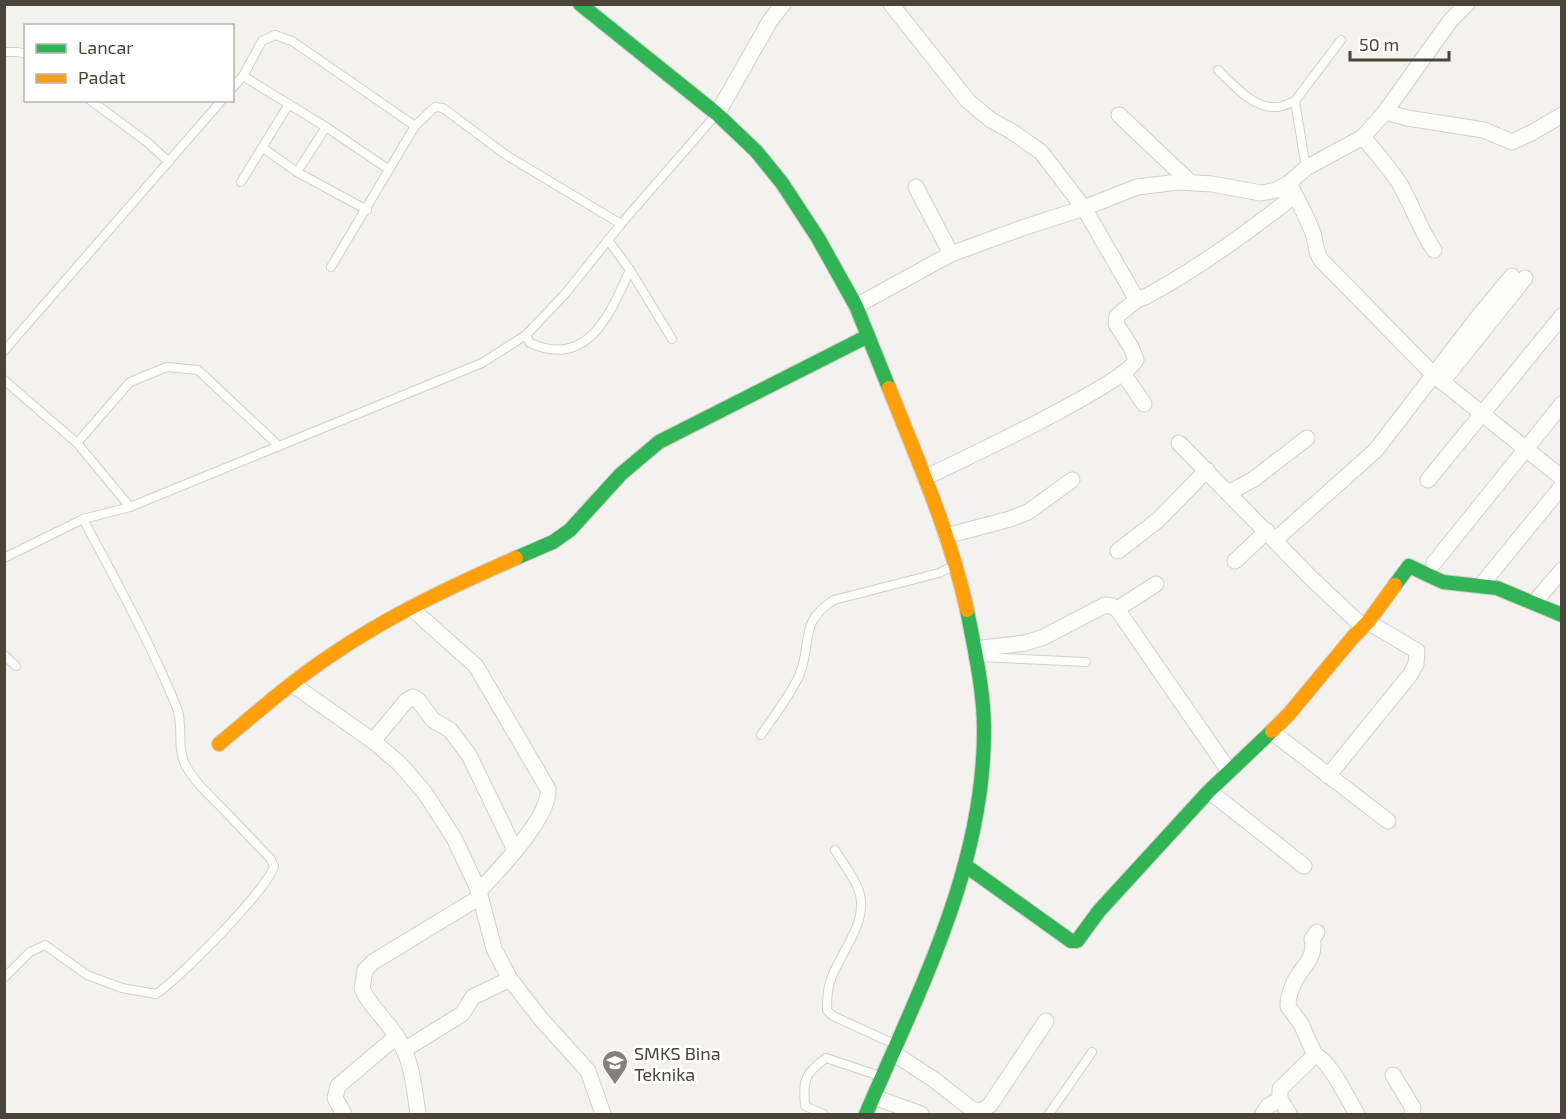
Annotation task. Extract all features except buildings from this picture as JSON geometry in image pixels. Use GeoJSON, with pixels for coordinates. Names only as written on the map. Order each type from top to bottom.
{"type":"FeatureCollection","features":[{"type":"Feature","properties":{"kind":"street"},"geometry":{"type":"LineString","coordinates":[[580,4],[717,114],[756,151],[782,183],[832,262],[856,306],[925,478],[956,565],[975,653],[984,727],[978,808],[966,866],[950,916],[866,1114]]}},
{"type":"Feature","properties":{"kind":"street"},"geometry":{"type":"LineString","coordinates":[[717,114],[770,21],[783,4]]}},
{"type":"Feature","properties":{"kind":"street"},"geometry":{"type":"LineString","coordinates":[[891,4],[968,101],[991,120],[1041,152],[1083,208],[1138,299]]}},
{"type":"Feature","properties":{"kind":"street"},"geometry":{"type":"LineString","coordinates":[[925,478],[1079,401],[1134,365],[1136,358],[1116,324],[1116,319],[1138,299],[1187,274],[1261,222],[1292,189],[1306,168],[1362,137],[1385,112],[1450,21],[1467,4]]}},
{"type":"Feature","properties":{"kind":"street"},"geometry":{"type":"LineString","coordinates":[[1385,112],[1407,118],[1484,130],[1512,142],[1562,115]]}},
{"type":"Feature","properties":{"kind":"street"},"geometry":{"type":"LineString","coordinates":[[1119,115],[1190,182]]}},
{"type":"Feature","properties":{"kind":"street"},"geometry":{"type":"LineString","coordinates":[[1362,137],[1392,172],[1434,250]]}},
{"type":"Feature","properties":{"kind":"street"},"geometry":{"type":"LineString","coordinates":[[856,306],[951,254],[1137,187],[1190,182],[1261,193],[1292,189]]}},
{"type":"Feature","properties":{"kind":"street"},"geometry":{"type":"LineString","coordinates":[[916,187],[951,254]]}},
{"type":"Feature","properties":{"kind":"street"},"geometry":{"type":"LineString","coordinates":[[1292,189],[1310,225],[1316,253],[1321,260],[1438,379],[1562,478]]}},
{"type":"Feature","properties":{"kind":"street"},"geometry":{"type":"LineString","coordinates":[[1235,561],[1271,535],[1376,450],[1438,379],[1478,317],[1518,277]]}},
{"type":"Feature","properties":{"kind":"street"},"geometry":{"type":"LineString","coordinates":[[1428,480],[1562,316]]}},
{"type":"Feature","properties":{"kind":"street"},"geometry":{"type":"LineString","coordinates":[[219,744],[292,684],[350,642],[457,583],[562,536],[591,510],[628,466],[659,442],[868,336]]}},
{"type":"Feature","properties":{"kind":"street"},"geometry":{"type":"LineString","coordinates":[[1124,373],[1144,404]]}},
{"type":"Feature","properties":{"kind":"street"},"geometry":{"type":"LineString","coordinates":[[1434,563],[1562,404]]}},
{"type":"Feature","properties":{"kind":"street"},"geometry":{"type":"LineString","coordinates":[[1228,493],[1254,479],[1307,438]]}},
{"type":"Feature","properties":{"kind":"street"},"geometry":{"type":"LineString","coordinates":[[1179,443],[1311,578],[1365,624],[1417,651],[1418,658],[1410,675],[1328,776]]}},
{"type":"Feature","properties":{"kind":"street"},"geometry":{"type":"LineString","coordinates":[[1118,551],[1158,520],[1206,470]]}},
{"type":"Feature","properties":{"kind":"street"},"geometry":{"type":"LineString","coordinates":[[946,536],[1028,512],[1072,480]]}},
{"type":"Feature","properties":{"kind":"street"},"geometry":{"type":"LineString","coordinates":[[1483,583],[1562,486]]}},
{"type":"Feature","properties":{"kind":"street"},"geometry":{"type":"LineString","coordinates":[[966,866],[1071,941],[1077,941],[1099,911],[1209,791],[1272,732],[1316,683],[1409,566],[1443,582],[1497,588],[1562,615]]}},
{"type":"Feature","properties":{"kind":"street"},"geometry":{"type":"LineString","coordinates":[[1539,597],[1562,570]]}},
{"type":"Feature","properties":{"kind":"street"},"geometry":{"type":"LineString","coordinates":[[1117,609],[1156,584]]}},
{"type":"Feature","properties":{"kind":"street"},"geometry":{"type":"LineString","coordinates":[[975,653],[1025,643],[1060,630],[1105,605],[1112,606],[1117,609],[1229,771]]}},
{"type":"Feature","properties":{"kind":"street"},"geometry":{"type":"LineString","coordinates":[[411,608],[476,666],[548,789],[549,798],[540,817],[480,894],[381,957],[365,970],[362,989],[397,1036],[404,1050],[413,1080],[418,1114]]}},
{"type":"Feature","properties":{"kind":"street"},"geometry":{"type":"LineString","coordinates":[[292,684],[373,741],[400,764],[425,793],[454,838],[480,894],[494,949],[510,979],[541,1019],[588,1071],[603,1114]]}},
{"type":"Feature","properties":{"kind":"street"},"geometry":{"type":"LineString","coordinates":[[373,741],[406,701],[413,697],[418,700],[433,720],[450,730],[460,741],[515,850]]}},
{"type":"Feature","properties":{"kind":"street"},"geometry":{"type":"LineString","coordinates":[[1272,732],[1388,821]]}},
{"type":"Feature","properties":{"kind":"street"},"geometry":{"type":"LineString","coordinates":[[1209,791],[1304,866]]}},
{"type":"Feature","properties":{"kind":"street"},"geometry":{"type":"LineString","coordinates":[[1317,932],[1312,939],[1310,958],[1297,976],[1287,1006],[1301,1024],[1316,1055],[1328,1065],[1357,1114]]}},
{"type":"Feature","properties":{"kind":"street"},"geometry":{"type":"LineString","coordinates":[[404,1050],[462,1014],[473,997],[510,979]]}},
{"type":"Feature","properties":{"kind":"street"},"geometry":{"type":"LineString","coordinates":[[895,1049],[969,1107],[977,1111],[983,1110],[990,1105],[1046,1021]]}},
{"type":"Feature","properties":{"kind":"street"},"geometry":{"type":"LineString","coordinates":[[344,1114],[335,1098],[338,1086],[397,1036]]}},
{"type":"Feature","properties":{"kind":"street"},"geometry":{"type":"LineString","coordinates":[[1289,1114],[1280,1099],[1280,1089],[1316,1055]]}},
{"type":"Feature","properties":{"kind":"street"},"geometry":{"type":"LineString","coordinates":[[1393,1075],[1413,1107],[1412,1114]]}},
{"type":"Feature","properties":{"kind":"street"},"geometry":{"type":"LineString","coordinates":[[874,1097],[921,1114]]}},
{"type":"Feature","properties":{"kind":"street"},"geometry":{"type":"LineString","coordinates":[[1263,1114],[1268,1106],[1280,1099]]}},
{"type":"Feature","properties":{"kind":"lane"},"geometry":{"type":"LineString","coordinates":[[234,86],[243,76],[262,41],[275,35],[292,41],[415,126]]}},
{"type":"Feature","properties":{"kind":"lane"},"geometry":{"type":"LineString","coordinates":[[1218,70],[1240,91],[1260,105],[1278,107],[1295,101],[1341,40]]}},
{"type":"Feature","properties":{"kind":"lane"},"geometry":{"type":"LineString","coordinates":[[4,52],[24,54]]}},
{"type":"Feature","properties":{"kind":"lane"},"geometry":{"type":"LineString","coordinates":[[243,76],[326,127],[388,169]]}},
{"type":"Feature","properties":{"kind":"lane"},"geometry":{"type":"LineString","coordinates":[[1295,101],[1306,168]]}},
{"type":"Feature","properties":{"kind":"lane"},"geometry":{"type":"LineString","coordinates":[[93,102],[147,142],[169,162]]}},
{"type":"Feature","properties":{"kind":"lane"},"geometry":{"type":"LineString","coordinates":[[4,351],[220,102]]}},
{"type":"Feature","properties":{"kind":"lane"},"geometry":{"type":"LineString","coordinates":[[241,182],[289,104]]}},
{"type":"Feature","properties":{"kind":"lane"},"geometry":{"type":"LineString","coordinates":[[331,267],[415,126],[435,107],[442,108],[506,154],[621,224]]}},
{"type":"Feature","properties":{"kind":"lane"},"geometry":{"type":"LineString","coordinates":[[4,558],[83,519],[130,507],[482,363],[526,335],[565,294],[621,224],[717,114]]}},
{"type":"Feature","properties":{"kind":"lane"},"geometry":{"type":"LineString","coordinates":[[297,172],[326,127]]}},
{"type":"Feature","properties":{"kind":"lane"},"geometry":{"type":"LineString","coordinates":[[263,148],[297,172],[367,210]]}},
{"type":"Feature","properties":{"kind":"lane"},"geometry":{"type":"LineString","coordinates":[[608,240],[630,270],[672,339]]}},
{"type":"Feature","properties":{"kind":"lane"},"geometry":{"type":"LineString","coordinates":[[526,335],[530,343],[547,349],[576,347],[590,338],[613,308],[630,270]]}},
{"type":"Feature","properties":{"kind":"lane"},"geometry":{"type":"LineString","coordinates":[[77,443],[130,382],[167,367],[198,370],[279,446]]}},
{"type":"Feature","properties":{"kind":"lane"},"geometry":{"type":"LineString","coordinates":[[4,380],[77,443],[130,507]]}},
{"type":"Feature","properties":{"kind":"lane"},"geometry":{"type":"LineString","coordinates":[[4,978],[30,952],[45,945],[87,975],[122,988],[156,994],[173,981],[254,897],[272,874],[274,866],[270,858],[199,784],[182,758],[181,718],[162,672],[83,519]]}},
{"type":"Feature","properties":{"kind":"lane"},"geometry":{"type":"LineString","coordinates":[[761,735],[798,677],[805,661],[808,628],[821,608],[851,594],[939,573],[956,565]]}},
{"type":"Feature","properties":{"kind":"lane"},"geometry":{"type":"LineString","coordinates":[[975,653],[1086,662]]}},
{"type":"Feature","properties":{"kind":"lane"},"geometry":{"type":"LineString","coordinates":[[4,655],[16,666]]}},
{"type":"Feature","properties":{"kind":"lane"},"geometry":{"type":"LineString","coordinates":[[835,850],[858,887],[861,907],[858,925],[831,980],[827,1010],[833,1016],[895,1049]]}},
{"type":"Feature","properties":{"kind":"lane"},"geometry":{"type":"LineString","coordinates":[[1048,1114],[1092,1052]]}},
{"type":"Feature","properties":{"kind":"lane"},"geometry":{"type":"LineString","coordinates":[[823,1114],[805,1106],[803,1085],[813,1068],[826,1058],[881,1076]]}},
{"type":"Feature","properties":{"kind":"traffic: fast"},"geometry":{"type":"LineString","coordinates":[[580,4],[717,114],[756,151],[782,183],[818,238],[856,306],[889,388]]}},
{"type":"Feature","properties":{"kind":"traffic: fast"},"geometry":{"type":"LineString","coordinates":[[516,558],[553,542],[570,530],[621,474],[659,442],[868,336]]}},
{"type":"Feature","properties":{"kind":"traffic: fast"},"geometry":{"type":"LineString","coordinates":[[1395,585],[1409,566],[1443,582],[1497,588],[1562,615]]}},
{"type":"Feature","properties":{"kind":"traffic: fast"},"geometry":{"type":"LineString","coordinates":[[866,1114],[927,974],[961,878],[973,829],[981,779],[984,714],[967,610]]}},
{"type":"Feature","properties":{"kind":"traffic: fast"},"geometry":{"type":"LineString","coordinates":[[966,866],[1071,941],[1077,941],[1099,911],[1209,791],[1272,731]]}},
{"type":"Feature","properties":{"kind":"traffic: slow"},"geometry":{"type":"LineString","coordinates":[[889,388],[952,553],[967,610]]}},
{"type":"Feature","properties":{"kind":"traffic: slow"},"geometry":{"type":"LineString","coordinates":[[219,744],[301,676],[352,641],[421,602],[516,558]]}},
{"type":"Feature","properties":{"kind":"traffic: slow"},"geometry":{"type":"LineString","coordinates":[[1272,731],[1368,622],[1395,585]]}},
{"type":"Feature","properties":{"kind":"place","name":"SMKS Bina Teknika"},"geometry":{"type":"Point","coordinates":[615,1086]}}]}
